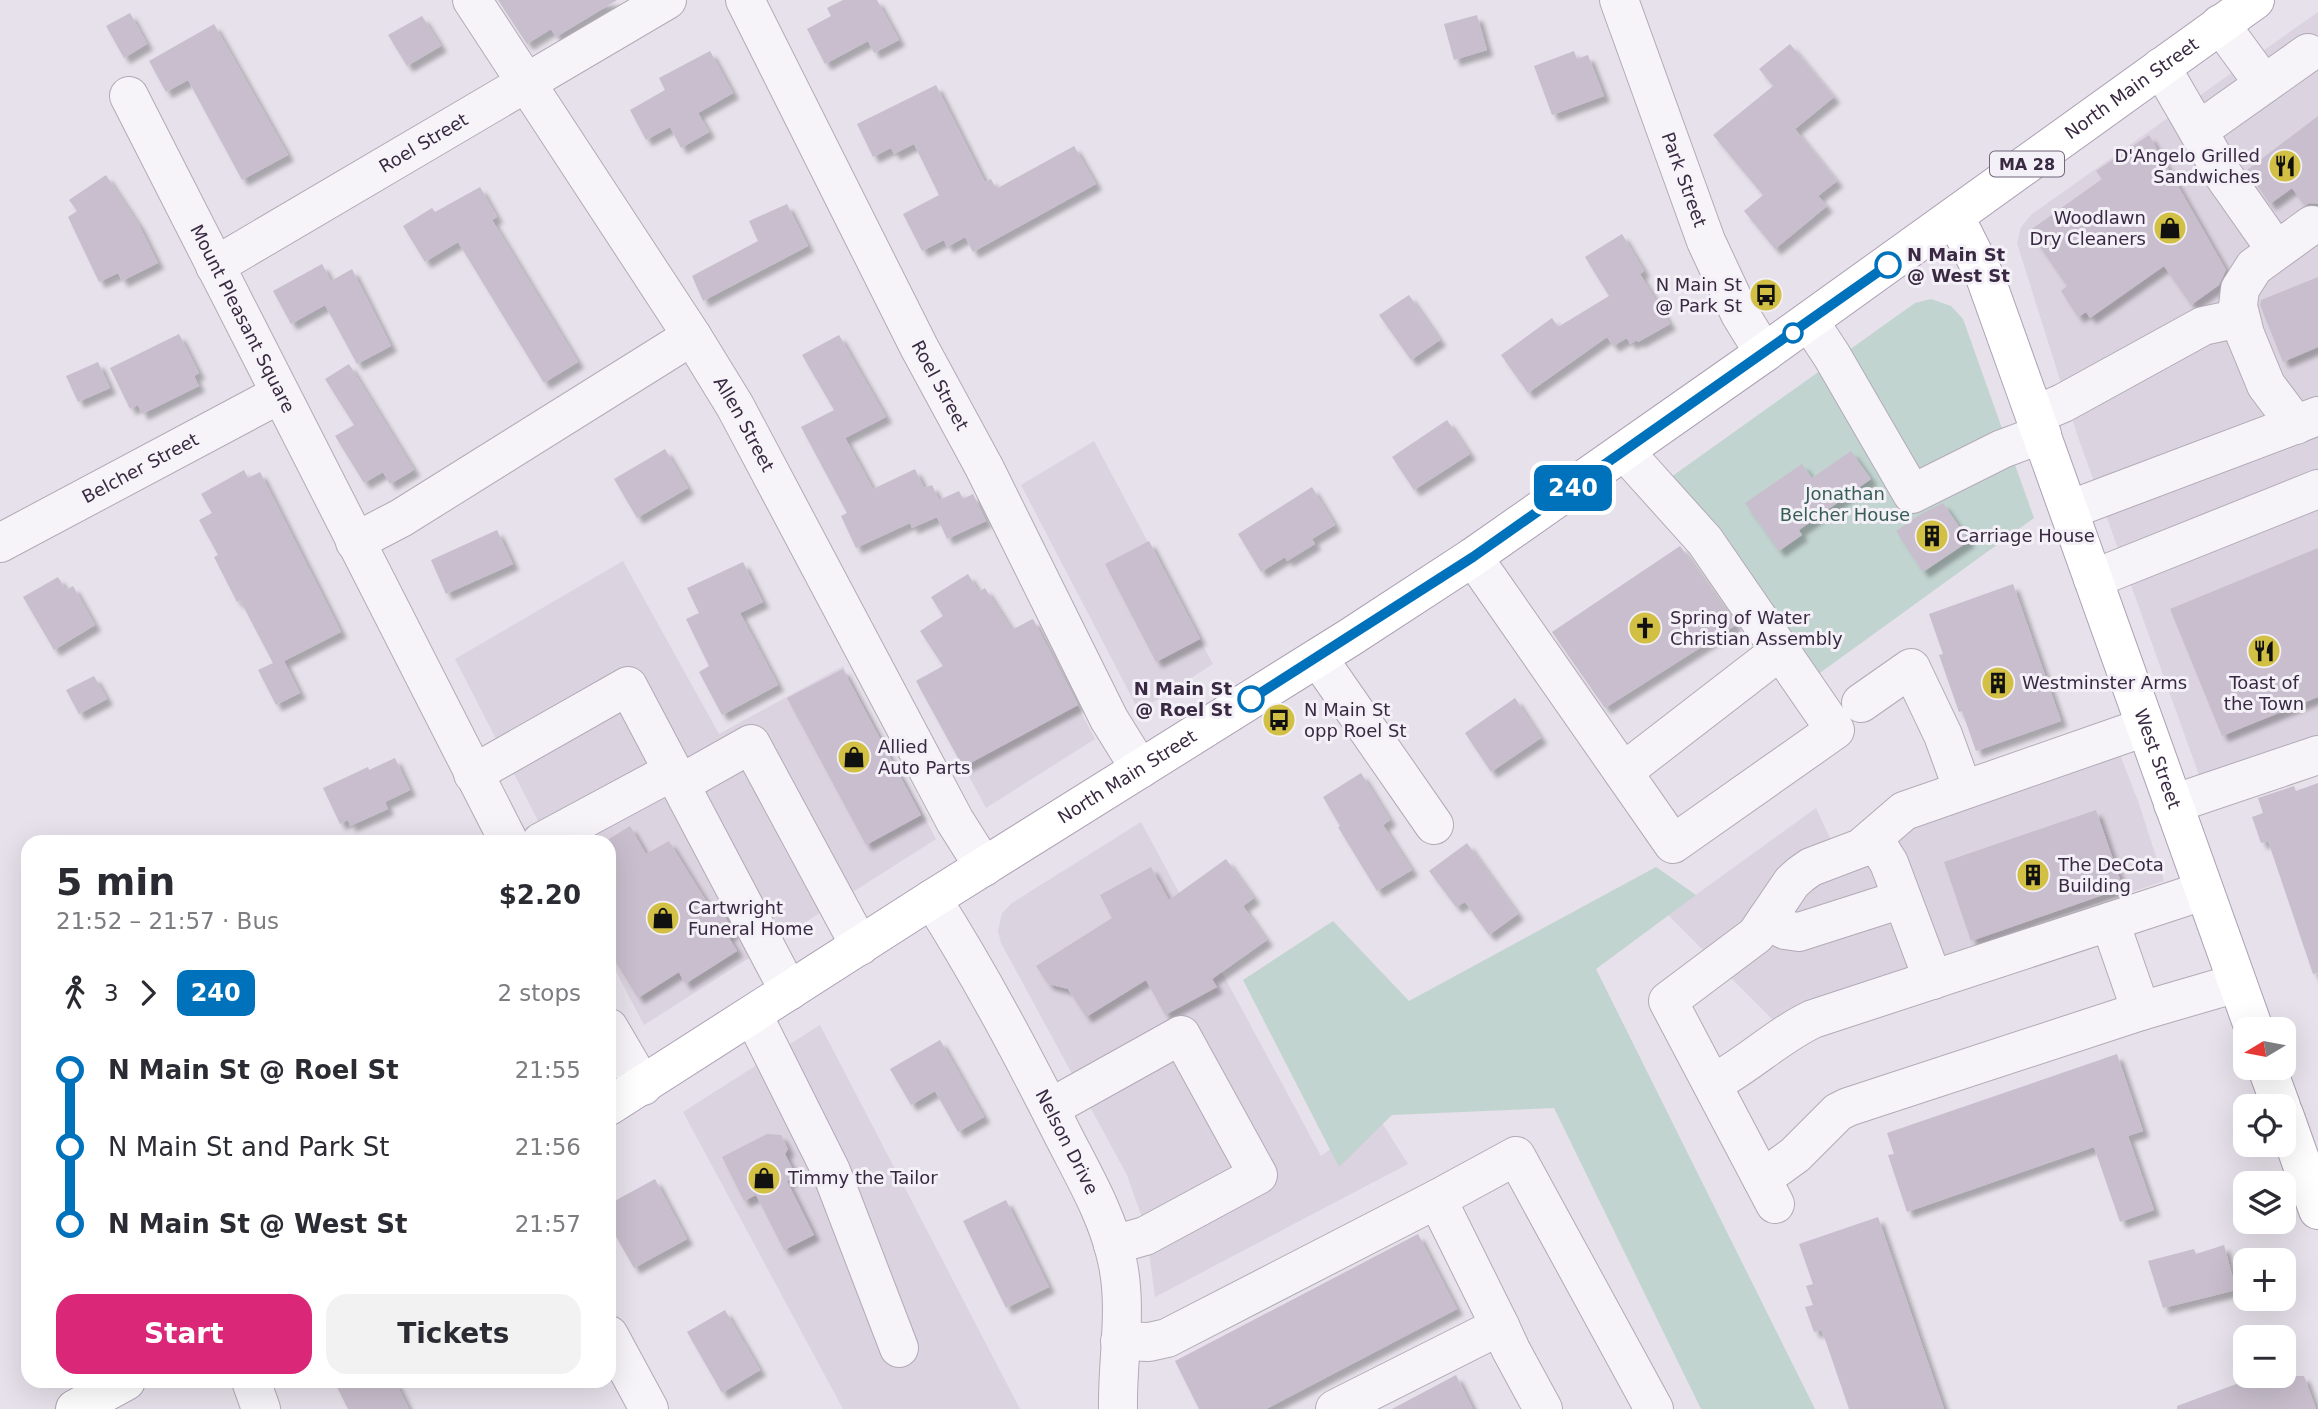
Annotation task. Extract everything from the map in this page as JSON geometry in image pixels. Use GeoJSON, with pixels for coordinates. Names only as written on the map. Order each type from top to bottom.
{"type":"FeatureCollection","features":[{"type":"Feature","properties":{"kind":"main road","name":"North Main Street"},"geometry":{"type":"LineString","coordinates":[[616,1103],[1473,557],[1765,353],[2240,8]]}},
{"type":"Feature","properties":{"kind":"main road","name":"West Street"},"geometry":{"type":"LineString","coordinates":[[1953,218],[1985,277],[2250,1017]]}},
{"type":"Feature","properties":{"kind":"main road"},"geometry":{"type":"LineString","coordinates":[[2296,1148],[2318,1210]]}},
{"type":"Feature","properties":{"kind":"main road"},"geometry":{"type":"LineString","coordinates":[[75,1409],[113,1388]]}},
{"type":"Feature","properties":{"kind":"street","name":"Allen Street"},"geometry":{"type":"LineString","coordinates":[[472,0],[692,336],[756,443],[955,821],[984,867]]}},
{"type":"Feature","properties":{"kind":"street","name":"Roel Street"},"geometry":{"type":"LineString","coordinates":[[215,266],[667,0]]}},
{"type":"Feature","properties":{"kind":"street","name":"Roel Street"},"geometry":{"type":"LineString","coordinates":[[745,0],[1105,710],[1140,769]]}},
{"type":"Feature","properties":{"kind":"street","name":"Park Street"},"geometry":{"type":"LineString","coordinates":[[1619,0],[1706,241],[1740,314],[1765,353]]}},
{"type":"Feature","properties":{"kind":"street"},"geometry":{"type":"LineString","coordinates":[[2240,8],[2264,84]]}},
{"type":"Feature","properties":{"kind":"street"},"geometry":{"type":"LineString","coordinates":[[2198,131],[2308,53]]}},
{"type":"Feature","properties":{"kind":"street"},"geometry":{"type":"LineString","coordinates":[[2161,67],[2224,176],[2276,250]]}},
{"type":"Feature","properties":{"kind":"street","name":"Mount Pleasant Square"},"geometry":{"type":"LineString","coordinates":[[129,96],[505,835]]}},
{"type":"Feature","properties":{"kind":"street"},"geometry":{"type":"LineString","coordinates":[[2069,510],[2307,421],[2266,385],[2240,318],[2239,297],[2244,280],[2254,267],[2312,225]]}},
{"type":"Feature","properties":{"kind":"street"},"geometry":{"type":"LineString","coordinates":[[1808,321],[1832,356],[1912,494],[2003,449],[2063,402],[2203,326],[2240,318]]}},
{"type":"Feature","properties":{"kind":"street"},"geometry":{"type":"LineString","coordinates":[[355,542],[401,518],[692,336]]}},
{"type":"Feature","properties":{"kind":"street","name":"Belcher Street"},"geometry":{"type":"LineString","coordinates":[[0,543],[280,394]]}},
{"type":"Feature","properties":{"kind":"street"},"geometry":{"type":"LineString","coordinates":[[1473,557],[1673,844],[1835,730],[1706,541],[1625,452]]}},
{"type":"Feature","properties":{"kind":"street"},"geometry":{"type":"LineString","coordinates":[[2092,579],[2318,489]]}},
{"type":"Feature","properties":{"kind":"street"},"geometry":{"type":"LineString","coordinates":[[1623,772],[1781,650]]}},
{"type":"Feature","properties":{"kind":"street"},"geometry":{"type":"LineString","coordinates":[[1318,657],[1434,825]]}},
{"type":"Feature","properties":{"kind":"street"},"geometry":{"type":"LineString","coordinates":[[1861,703],[1911,668],[1943,735],[1963,790]]}},
{"type":"Feature","properties":{"kind":"street"},"geometry":{"type":"LineString","coordinates":[[473,774],[628,687],[789,991]]}},
{"type":"Feature","properties":{"kind":"street"},"geometry":{"type":"LineString","coordinates":[[2146,727],[1904,811],[1861,848],[1811,867],[1801,874],[1748,941],[1668,1001],[1768,1191],[1789,1160],[1838,1112],[1848,1107],[2141,1011],[2237,983]]}},
{"type":"Feature","properties":{"kind":"street"},"geometry":{"type":"LineString","coordinates":[[556,835],[751,744],[860,946]]}},
{"type":"Feature","properties":{"kind":"street"},"geometry":{"type":"LineString","coordinates":[[2173,804],[2318,755]]}},
{"type":"Feature","properties":{"kind":"street"},"geometry":{"type":"LineString","coordinates":[[1874,839],[1889,863],[1933,980]]}},
{"type":"Feature","properties":{"kind":"street"},"geometry":{"type":"LineString","coordinates":[[1712,1084],[1733,1073],[1790,1031],[1813,1018],[2203,891]]}},
{"type":"Feature","properties":{"kind":"street","name":"Nelson Drive"},"geometry":{"type":"LineString","coordinates":[[932,899],[990,996],[1049,1108],[1086,1179],[1113,1245],[1120,1275],[1118,1409]]}},
{"type":"Feature","properties":{"kind":"street"},"geometry":{"type":"LineString","coordinates":[[1766,920],[1785,930],[1799,932],[1902,899]]}},
{"type":"Feature","properties":{"kind":"street"},"geometry":{"type":"LineString","coordinates":[[2110,922],[2141,1011]]}},
{"type":"Feature","properties":{"kind":"street"},"geometry":{"type":"LineString","coordinates":[[753,1016],[831,1171],[900,1348]]}},
{"type":"Feature","properties":{"kind":"street"},"geometry":{"type":"LineString","coordinates":[[1049,1108],[1181,1035],[1258,1175],[1145,1236],[1113,1245]]}},
{"type":"Feature","properties":{"kind":"street"},"geometry":{"type":"LineString","coordinates":[[616,1040],[643,1086]]}},
{"type":"Feature","properties":{"kind":"street"},"geometry":{"type":"LineString","coordinates":[[1120,1341],[1149,1342],[1167,1338],[1516,1156],[1654,1409]]}},
{"type":"Feature","properties":{"kind":"street"},"geometry":{"type":"LineString","coordinates":[[1437,1199],[1543,1409]]}},
{"type":"Feature","properties":{"kind":"street"},"geometry":{"type":"LineString","coordinates":[[1335,1409],[1500,1326]]}},
{"type":"Feature","properties":{"kind":"street"},"geometry":{"type":"LineString","coordinates":[[616,1348],[649,1409]]}},
{"type":"Feature","properties":{"kind":"street"},"geometry":{"type":"LineString","coordinates":[[254,1388],[261,1409]]}},
{"type":"Feature","properties":{"kind":"shaded area"},"geometry":{"type":"Polygon","coordinates":[[[2318,12],[2318,737],[2200,778],[2077,434],[2017,243],[2021,227],[2032,214],[2318,12]]]}},
{"type":"Feature","properties":{"kind":"shaded area"},"geometry":{"type":"Polygon","coordinates":[[[1094,441],[1213,664],[1139,711],[1021,485],[1094,441]]]}},
{"type":"Feature","properties":{"kind":"shaded area"},"geometry":{"type":"Polygon","coordinates":[[[623,561],[719,734],[843,666],[936,839],[644,1025],[616,971],[616,835],[545,835],[455,659],[623,561]]]}},
{"type":"Feature","properties":{"kind":"shaded area"},"geometry":{"type":"Polygon","coordinates":[[[1032,619],[1095,739],[986,808],[917,680],[1032,619]]]}},
{"type":"Feature","properties":{"kind":"shaded area"},"geometry":{"type":"Polygon","coordinates":[[[2113,737],[2138,801],[2164,881],[2035,924],[2046,960],[1789,1036],[1668,915],[1816,808],[1834,847],[2113,737]]]}},
{"type":"Feature","properties":{"kind":"shaded area"},"geometry":{"type":"Polygon","coordinates":[[[1141,822],[1321,1156],[1377,1115],[1408,1164],[1155,1297],[1146,1229],[1127,1175],[1001,943],[998,931],[1002,913],[1012,903],[1141,822]]]}},
{"type":"Feature","properties":{"kind":"shaded area"},"geometry":{"type":"Polygon","coordinates":[[[820,1025],[1020,1409],[843,1409],[683,1112],[820,1025]]]}},
{"type":"Feature","properties":{"kind":"green space","name":"Jonathan Belcher House"},"geometry":{"type":"Polygon","coordinates":[[[1931,299],[1951,306],[1963,319],[2034,518],[1817,675],[1671,477],[1915,303],[1931,299]]]}},
{"type":"Feature","properties":{"kind":"green space"},"geometry":{"type":"Polygon","coordinates":[[[1656,867],[1696,895],[1596,969],[1815,1409],[1701,1409],[1554,1108],[1392,1115],[1339,1167],[1243,980],[1333,921],[1409,1001],[1656,867]]]}},
{"type":"Feature","properties":{"kind":"building"},"geometry":{"type":"Polygon","coordinates":[[[498,0],[617,0],[556,37],[551,29],[527,44],[498,0]]]}},
{"type":"Feature","properties":{"kind":"building"},"geometry":{"type":"Polygon","coordinates":[[[843,0],[877,0],[899,40],[874,53],[868,41],[825,64],[807,29],[831,16],[827,8],[843,0]]]}},
{"type":"Feature","properties":{"kind":"building"},"geometry":{"type":"Polygon","coordinates":[[[130,13],[147,44],[124,58],[106,26],[130,13]]]}},
{"type":"Feature","properties":{"kind":"building"},"geometry":{"type":"Polygon","coordinates":[[[1477,15],[1487,50],[1454,60],[1444,24],[1477,15]]]}},
{"type":"Feature","properties":{"kind":"building"},"geometry":{"type":"Polygon","coordinates":[[[422,16],[441,46],[407,66],[388,35],[422,16]]]}},
{"type":"Feature","properties":{"kind":"building"},"geometry":{"type":"Polygon","coordinates":[[[214,24],[288,155],[242,180],[188,80],[166,92],[149,61],[214,24]]]}},
{"type":"Feature","properties":{"kind":"building"},"geometry":{"type":"Polygon","coordinates":[[[1790,44],[1834,97],[1795,129],[1837,181],[1818,196],[1827,206],[1775,249],[1744,211],[1763,195],[1713,135],[1773,86],[1759,69],[1790,44]]]}},
{"type":"Feature","properties":{"kind":"building"},"geometry":{"type":"Polygon","coordinates":[[[710,51],[733,93],[698,113],[709,132],[681,148],[670,127],[646,140],[630,110],[665,90],[659,78],[710,51]]]}},
{"type":"Feature","properties":{"kind":"building"},"geometry":{"type":"Polygon","coordinates":[[[1574,51],[1577,59],[1588,55],[1604,96],[1552,115],[1534,66],[1574,51]]]}},
{"type":"Feature","properties":{"kind":"building"},"geometry":{"type":"Polygon","coordinates":[[[936,85],[985,182],[991,179],[996,189],[1074,146],[1096,184],[973,252],[965,237],[947,247],[944,240],[922,251],[903,214],[939,195],[914,144],[894,154],[891,148],[873,157],[857,124],[936,85]]]}},
{"type":"Feature","properties":{"kind":"building","name":"D'Angelo Grilled Sandwiches"},"geometry":{"type":"Polygon","coordinates":[[[2318,116],[2318,204],[2304,205],[2292,188],[2270,204],[2247,170],[2318,116]]]}},
{"type":"Feature","properties":{"kind":"building"},"geometry":{"type":"Polygon","coordinates":[[[2149,135],[2226,270],[2219,285],[2191,305],[2164,266],[2090,318],[2086,312],[2078,317],[2061,291],[2067,286],[2029,231],[2102,179],[2096,171],[2149,135]]]}},
{"type":"Feature","properties":{"kind":"building"},"geometry":{"type":"Polygon","coordinates":[[[106,175],[139,225],[158,263],[122,281],[118,273],[99,282],[68,217],[77,211],[69,200],[106,175]]]}},
{"type":"Feature","properties":{"kind":"building"},"geometry":{"type":"Polygon","coordinates":[[[480,187],[497,217],[492,220],[578,362],[544,383],[458,242],[425,262],[403,226],[432,208],[435,212],[480,187]]]}},
{"type":"Feature","properties":{"kind":"building"},"geometry":{"type":"Polygon","coordinates":[[[787,204],[808,246],[703,301],[692,276],[758,241],[749,221],[787,204]]]}},
{"type":"Feature","properties":{"kind":"building"},"geometry":{"type":"Polygon","coordinates":[[[1622,234],[1644,271],[1640,274],[1670,324],[1630,344],[1627,338],[1613,346],[1607,337],[1528,393],[1501,355],[1552,318],[1558,327],[1609,296],[1585,257],[1622,234]]]}},
{"type":"Feature","properties":{"kind":"building"},"geometry":{"type":"Polygon","coordinates":[[[322,264],[331,281],[352,269],[391,346],[357,364],[325,305],[291,324],[273,291],[322,264]]]}},
{"type":"Feature","properties":{"kind":"building"},"geometry":{"type":"Polygon","coordinates":[[[2318,277],[2318,347],[2283,362],[2260,305],[2261,300],[2318,277]]]}},
{"type":"Feature","properties":{"kind":"building"},"geometry":{"type":"Polygon","coordinates":[[[1409,295],[1440,340],[1411,360],[1379,315],[1409,295]]]}},
{"type":"Feature","properties":{"kind":"building"},"geometry":{"type":"Polygon","coordinates":[[[179,334],[199,373],[194,376],[199,386],[142,414],[138,405],[130,409],[110,368],[179,334]]]}},
{"type":"Feature","properties":{"kind":"building"},"geometry":{"type":"Polygon","coordinates":[[[839,335],[886,417],[845,438],[873,489],[915,469],[924,488],[932,485],[939,500],[959,491],[963,499],[973,494],[986,521],[947,539],[937,517],[912,528],[910,523],[856,548],[841,516],[847,513],[801,427],[834,410],[802,355],[839,335]]]}},
{"type":"Feature","properties":{"kind":"building"},"geometry":{"type":"Polygon","coordinates":[[[98,362],[110,388],[78,402],[66,376],[98,362]]]}},
{"type":"Feature","properties":{"kind":"building"},"geometry":{"type":"Polygon","coordinates":[[[349,364],[414,470],[390,484],[383,472],[364,483],[335,436],[354,425],[325,379],[349,364]]]}},
{"type":"Feature","properties":{"kind":"building"},"geometry":{"type":"Polygon","coordinates":[[[1447,420],[1470,454],[1414,490],[1392,457],[1447,420]]]}},
{"type":"Feature","properties":{"kind":"building"},"geometry":{"type":"Polygon","coordinates":[[[665,449],[688,488],[637,518],[614,479],[665,449]]]}},
{"type":"Feature","properties":{"kind":"building"},"geometry":{"type":"Polygon","coordinates":[[[1851,451],[1871,479],[1799,530],[1802,535],[1779,551],[1745,503],[1802,464],[1812,478],[1851,451]]]}},
{"type":"Feature","properties":{"kind":"building"},"geometry":{"type":"Polygon","coordinates":[[[244,470],[248,478],[260,472],[341,632],[284,661],[300,693],[276,705],[258,670],[273,663],[240,600],[237,602],[214,557],[218,555],[199,520],[212,513],[201,494],[244,470]]]}},
{"type":"Feature","properties":{"kind":"building"},"geometry":{"type":"Polygon","coordinates":[[[1312,487],[1335,525],[1312,539],[1315,544],[1287,561],[1285,557],[1261,572],[1238,534],[1312,487]]]}},
{"type":"Feature","properties":{"kind":"building","name":"Carriage House"},"geometry":{"type":"Polygon","coordinates":[[[1943,503],[1969,541],[1923,572],[1896,531],[1943,503]]]}},
{"type":"Feature","properties":{"kind":"building"},"geometry":{"type":"Polygon","coordinates":[[[497,530],[513,564],[446,594],[431,560],[497,530]]]}},
{"type":"Feature","properties":{"kind":"building"},"geometry":{"type":"Polygon","coordinates":[[[1149,541],[1200,639],[1156,662],[1105,564],[1149,541]]]}},
{"type":"Feature","properties":{"kind":"building","name":"Spring of Water Christian Assembly"},"geometry":{"type":"Polygon","coordinates":[[[1680,546],[1736,625],[1605,708],[1552,632],[1680,546]]]}},
{"type":"Feature","properties":{"kind":"building"},"geometry":{"type":"Polygon","coordinates":[[[2318,548],[2318,697],[2222,736],[2170,609],[2318,548]]]}},
{"type":"Feature","properties":{"kind":"building"},"geometry":{"type":"Polygon","coordinates":[[[743,562],[763,602],[740,613],[778,685],[722,715],[699,672],[709,666],[686,619],[699,613],[687,588],[743,562]]]}},
{"type":"Feature","properties":{"kind":"building"},"geometry":{"type":"Polygon","coordinates":[[[968,574],[979,592],[985,588],[1012,630],[1033,619],[1078,705],[963,767],[916,681],[943,666],[920,631],[943,616],[931,597],[968,574]]]}},
{"type":"Feature","properties":{"kind":"building"},"geometry":{"type":"Polygon","coordinates":[[[58,577],[66,590],[73,586],[95,625],[54,650],[23,597],[58,577]]]}},
{"type":"Feature","properties":{"kind":"building","name":"Westminster Arms"},"geometry":{"type":"Polygon","coordinates":[[[2013,584],[2061,721],[1976,751],[1939,655],[1943,654],[1929,614],[2013,584]]]}},
{"type":"Feature","properties":{"kind":"building","name":"Allied Auto Parts"},"geometry":{"type":"Polygon","coordinates":[[[843,669],[921,815],[866,845],[787,698],[843,669]]]}},
{"type":"Feature","properties":{"kind":"building"},"geometry":{"type":"Polygon","coordinates":[[[94,676],[107,699],[79,714],[66,690],[94,676]]]}},
{"type":"Feature","properties":{"kind":"building"},"geometry":{"type":"Polygon","coordinates":[[[1515,698],[1541,738],[1491,772],[1465,733],[1515,698]]]}},
{"type":"Feature","properties":{"kind":"building"},"geometry":{"type":"Polygon","coordinates":[[[395,758],[410,790],[385,802],[388,809],[350,826],[348,820],[340,824],[323,788],[395,758]]]}},
{"type":"Feature","properties":{"kind":"building"},"geometry":{"type":"Polygon","coordinates":[[[1361,773],[1390,820],[1383,825],[1412,870],[1377,891],[1323,797],[1361,773]]]}},
{"type":"Feature","properties":{"kind":"building"},"geometry":{"type":"Polygon","coordinates":[[[2318,783],[2318,973],[2313,974],[2268,841],[2261,843],[2252,817],[2263,813],[2258,798],[2294,786],[2296,791],[2318,783]]]}},
{"type":"Feature","properties":{"kind":"building","name":"The DeCota Building"},"geometry":{"type":"Polygon","coordinates":[[[2096,810],[2123,888],[1971,941],[1944,862],[2096,810]]]}},
{"type":"Feature","properties":{"kind":"building","name":"Cartwright Funeral Home"},"geometry":{"type":"Polygon","coordinates":[[[630,826],[646,854],[669,841],[713,912],[720,907],[733,932],[728,936],[737,951],[685,984],[679,972],[638,998],[616,962],[615,835],[630,826]]]}},
{"type":"Feature","properties":{"kind":"building"},"geometry":{"type":"Polygon","coordinates":[[[1467,843],[1518,914],[1489,935],[1465,902],[1456,907],[1429,871],[1467,843]]]}},
{"type":"Feature","properties":{"kind":"building"},"geometry":{"type":"Polygon","coordinates":[[[1226,859],[1254,898],[1243,906],[1267,940],[1212,979],[1217,987],[1165,1015],[1146,980],[1086,1017],[1068,989],[1048,984],[1036,966],[1112,918],[1100,895],[1151,867],[1169,900],[1226,859]]]}},
{"type":"Feature","properties":{"kind":"building"},"geometry":{"type":"Polygon","coordinates":[[[940,1040],[984,1117],[958,1132],[935,1091],[911,1105],[890,1069],[940,1040]]]}},
{"type":"Feature","properties":{"kind":"building"},"geometry":{"type":"Polygon","coordinates":[[[2117,1054],[2143,1131],[2128,1136],[2154,1210],[2120,1222],[2094,1147],[1907,1212],[1888,1155],[1894,1154],[1887,1133],[2117,1054]]]}},
{"type":"Feature","properties":{"kind":"building"},"geometry":{"type":"Polygon","coordinates":[[[767,1134],[781,1135],[788,1149],[785,1154],[796,1176],[787,1181],[814,1235],[784,1250],[756,1195],[744,1201],[722,1157],[767,1134]]]}},
{"type":"Feature","properties":{"kind":"building"},"geometry":{"type":"Polygon","coordinates":[[[655,1179],[687,1239],[634,1268],[616,1236],[616,1200],[655,1179]]]}},
{"type":"Feature","properties":{"kind":"building"},"geometry":{"type":"Polygon","coordinates":[[[1006,1200],[1049,1287],[1006,1308],[963,1221],[1006,1200]]]}},
{"type":"Feature","properties":{"kind":"building"},"geometry":{"type":"Polygon","coordinates":[[[1878,1217],[1944,1409],[1849,1409],[1821,1330],[1814,1332],[1805,1307],[1813,1305],[1806,1286],[1813,1284],[1799,1244],[1878,1217]]]}},
{"type":"Feature","properties":{"kind":"building"},"geometry":{"type":"Polygon","coordinates":[[[1418,1234],[1457,1309],[1266,1409],[1199,1409],[1175,1361],[1418,1234]]]}},
{"type":"Feature","properties":{"kind":"building"},"geometry":{"type":"Polygon","coordinates":[[[2224,1245],[2233,1279],[2233,1291],[2163,1308],[2148,1261],[2194,1249],[2196,1254],[2224,1245]]]}},
{"type":"Feature","properties":{"kind":"building"},"geometry":{"type":"Polygon","coordinates":[[[725,1310],[760,1370],[722,1393],[687,1332],[725,1310]]]}},
{"type":"Feature","properties":{"kind":"building"},"geometry":{"type":"Polygon","coordinates":[[[1456,1375],[1473,1409],[1392,1409],[1456,1375]]]}},
{"type":"Feature","properties":{"kind":"building"},"geometry":{"type":"Polygon","coordinates":[[[2296,1376],[2304,1376],[2316,1409],[2177,1409],[2177,1406],[2233,1385],[2233,1388],[2296,1388],[2296,1376]]]}},
{"type":"Feature","properties":{"kind":"building"},"geometry":{"type":"Polygon","coordinates":[[[338,1388],[398,1388],[409,1409],[348,1409],[338,1388]]]}},
{"type":"Feature","properties":{"kind":"bus line","name":"240"},"geometry":{"type":"LineString","coordinates":[[1251,699],[1473,557],[1888,265]]}},
{"type":"Feature","properties":{"kind":"place","name":"D'Angelo Grilled Sandwiches"},"geometry":{"type":"Point","coordinates":[2285,166]}},
{"type":"Feature","properties":{"kind":"place","name":"Woodlawn Dry Cleaners"},"geometry":{"type":"Point","coordinates":[2170,228]}},
{"type":"Feature","properties":{"kind":"place","name":"N Main St @ West St"},"geometry":{"type":"Point","coordinates":[1888,265]}},
{"type":"Feature","properties":{"kind":"place","name":"N Main St @ Park St"},"geometry":{"type":"Point","coordinates":[1766,295]}},
{"type":"Feature","properties":{"kind":"place","name":"Carriage House"},"geometry":{"type":"Point","coordinates":[1932,536]}},
{"type":"Feature","properties":{"kind":"place","name":"Spring of Water Christian Assembly"},"geometry":{"type":"Point","coordinates":[1645,628]}},
{"type":"Feature","properties":{"kind":"place","name":"Toast of the Town"},"geometry":{"type":"Point","coordinates":[2264,651]}},
{"type":"Feature","properties":{"kind":"place","name":"Westminster Arms"},"geometry":{"type":"Point","coordinates":[1998,683]}},
{"type":"Feature","properties":{"kind":"place","name":"N Main St @ Roel St"},"geometry":{"type":"Point","coordinates":[1251,699]}},
{"type":"Feature","properties":{"kind":"place","name":"N Main St opp Roel St"},"geometry":{"type":"Point","coordinates":[1279,720]}},
{"type":"Feature","properties":{"kind":"place","name":"Allied Auto Parts"},"geometry":{"type":"Point","coordinates":[854,757]}},
{"type":"Feature","properties":{"kind":"place","name":"The DeCota Building"},"geometry":{"type":"Point","coordinates":[2033,875]}},
{"type":"Feature","properties":{"kind":"place","name":"Cartwright Funeral Home"},"geometry":{"type":"Point","coordinates":[663,918]}},
{"type":"Feature","properties":{"kind":"place","name":"Timmy the Tailor"},"geometry":{"type":"Point","coordinates":[764,1178]}}]}
